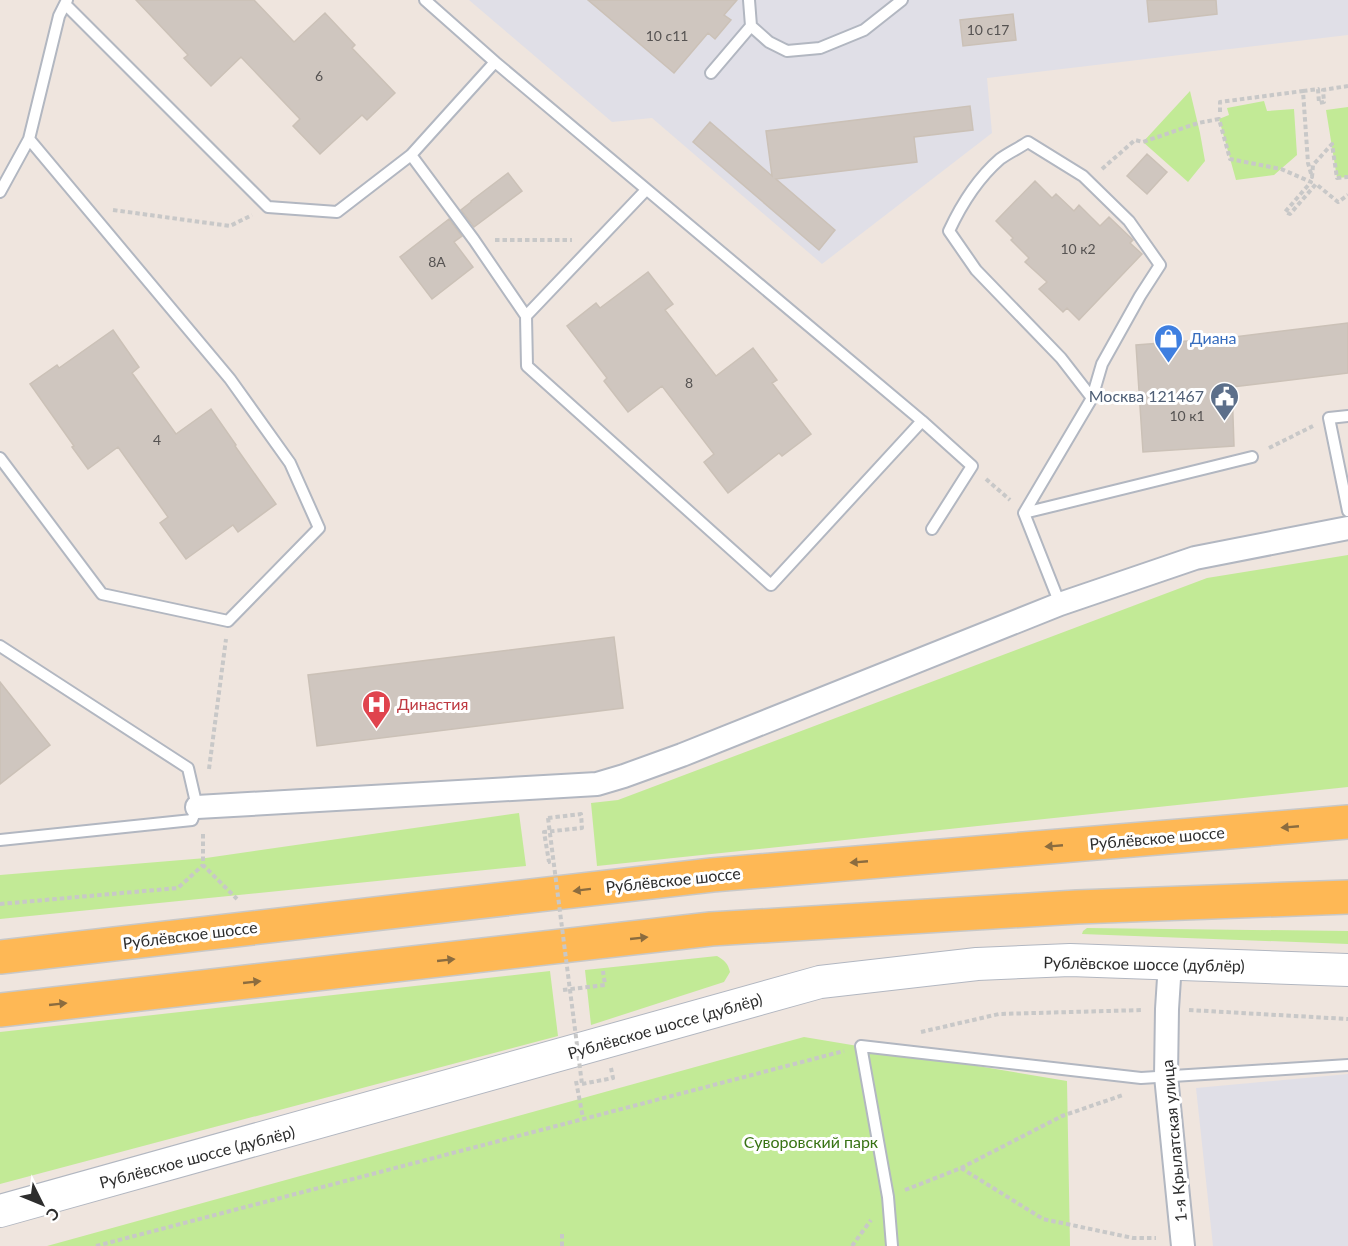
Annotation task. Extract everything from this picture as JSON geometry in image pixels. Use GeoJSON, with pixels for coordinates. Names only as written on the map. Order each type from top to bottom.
{"type":"FeatureCollection","features":[{"type":"Feature","properties":{"kind":"main road","name":"Рублёвское шоссе"},"geometry":{"type":"LineString","coordinates":[[0,957],[712,875],[1348,822]]}},
{"type":"Feature","properties":{"kind":"main road"},"geometry":{"type":"LineString","coordinates":[[0,1010],[711,929],[1077,907],[1348,897]]}},
{"type":"Feature","properties":{"kind":"street"},"geometry":{"type":"LineString","coordinates":[[201,807],[597,784],[681,755],[1060,604],[1195,558],[1348,528]]}},
{"type":"Feature","properties":{"kind":"street","name":"Рублёвское шоссе (дублёр)"},"geometry":{"type":"LineString","coordinates":[[0,1211],[820,982],[977,964],[1070,960],[1348,970]]}},
{"type":"Feature","properties":{"kind":"street","name":"1-я Крылатская улица"},"geometry":{"type":"LineString","coordinates":[[1170,963],[1166,1076],[1183,1246]]}},
{"type":"Feature","properties":{"kind":"lane"},"geometry":{"type":"LineString","coordinates":[[425,0],[646,190],[922,421],[972,466],[932,529]]}},
{"type":"Feature","properties":{"kind":"lane"},"geometry":{"type":"LineString","coordinates":[[748,0],[751,26],[770,42],[787,51],[820,48],[864,30],[902,0]]}},
{"type":"Feature","properties":{"kind":"lane"},"geometry":{"type":"LineString","coordinates":[[0,192],[29,139],[59,16],[66,2],[268,207],[337,212],[411,155],[495,62]]}},
{"type":"Feature","properties":{"kind":"lane"},"geometry":{"type":"LineString","coordinates":[[711,72],[751,26]]}},
{"type":"Feature","properties":{"kind":"lane"},"geometry":{"type":"LineString","coordinates":[[0,458],[102,594],[228,621],[319,528],[290,463],[230,379],[29,139]]}},
{"type":"Feature","properties":{"kind":"lane"},"geometry":{"type":"LineString","coordinates":[[1024,513],[1092,398],[1102,364],[1160,265],[1129,221],[1083,176],[1028,142],[1002,158],[980,178],[962,204],[949,231],[976,270],[1061,358],[1092,398]]}},
{"type":"Feature","properties":{"kind":"lane"},"geometry":{"type":"LineString","coordinates":[[411,155],[474,240],[526,316],[527,366],[771,585],[922,421]]}},
{"type":"Feature","properties":{"kind":"lane"},"geometry":{"type":"LineString","coordinates":[[526,316],[646,190]]}},
{"type":"Feature","properties":{"kind":"lane"},"geometry":{"type":"LineString","coordinates":[[1348,416],[1329,418],[1348,511]]}},
{"type":"Feature","properties":{"kind":"lane"},"geometry":{"type":"LineString","coordinates":[[1024,513],[1252,457]]}},
{"type":"Feature","properties":{"kind":"lane"},"geometry":{"type":"LineString","coordinates":[[1024,513],[1060,604]]}},
{"type":"Feature","properties":{"kind":"lane"},"geometry":{"type":"LineString","coordinates":[[0,646],[188,768],[201,807],[192,820],[0,840]]}},
{"type":"Feature","properties":{"kind":"lane"},"geometry":{"type":"LineString","coordinates":[[892,1246],[888,1197],[861,1046],[1141,1078],[1348,1065]]}},
{"type":"Feature","properties":{"kind":"path"},"geometry":{"type":"LineString","coordinates":[[1220,112],[1220,102],[1318,89],[1319,103],[1324,102],[1323,90],[1348,86]]}},
{"type":"Feature","properties":{"kind":"path"},"geometry":{"type":"LineString","coordinates":[[1303,91],[1308,163],[1312,177],[1313,165],[1332,144],[1337,178],[1348,177]]}},
{"type":"Feature","properties":{"kind":"path"},"geometry":{"type":"LineString","coordinates":[[1087,181],[1135,141],[1143,142],[1198,123],[1219,119],[1230,159],[1281,169],[1311,182],[1285,212],[1290,214],[1316,184],[1338,201],[1348,195]]}},
{"type":"Feature","properties":{"kind":"path"},"geometry":{"type":"LineString","coordinates":[[85,206],[230,226],[268,207]]}},
{"type":"Feature","properties":{"kind":"path"},"geometry":{"type":"LineString","coordinates":[[474,240],[598,240]]}},
{"type":"Feature","properties":{"kind":"path"},"geometry":{"type":"LineString","coordinates":[[1252,457],[1329,418]]}},
{"type":"Feature","properties":{"kind":"path"},"geometry":{"type":"LineString","coordinates":[[972,466],[1024,513]]}},
{"type":"Feature","properties":{"kind":"path"},"geometry":{"type":"LineString","coordinates":[[201,807],[228,621]]}},
{"type":"Feature","properties":{"kind":"path"},"geometry":{"type":"LineString","coordinates":[[538,864],[549,862],[544,831],[582,828],[581,814],[548,818],[567,974],[582,1084]]}},
{"type":"Feature","properties":{"kind":"path"},"geometry":{"type":"LineString","coordinates":[[0,904],[178,888],[203,865],[238,900]]}},
{"type":"Feature","properties":{"kind":"path"},"geometry":{"type":"LineString","coordinates":[[562,990],[605,985],[603,970],[594,971]]}},
{"type":"Feature","properties":{"kind":"path"},"geometry":{"type":"LineString","coordinates":[[567,974],[576,973]]}},
{"type":"Feature","properties":{"kind":"path"},"geometry":{"type":"LineString","coordinates":[[918,1033],[999,1014],[1167,1009],[1348,1019]]}},
{"type":"Feature","properties":{"kind":"path"},"geometry":{"type":"LineString","coordinates":[[96,1246],[861,1046]]}},
{"type":"Feature","properties":{"kind":"path"},"geometry":{"type":"LineString","coordinates":[[574,1072],[583,1118]]}},
{"type":"Feature","properties":{"kind":"path"},"geometry":{"type":"LineString","coordinates":[[888,1197],[961,1168],[1062,1116],[1142,1089],[1166,1076]]}},
{"type":"Feature","properties":{"kind":"path"},"geometry":{"type":"LineString","coordinates":[[961,1168],[1043,1219],[1133,1238],[1155,1238]]}},
{"type":"Feature","properties":{"kind":"path"},"geometry":{"type":"LineString","coordinates":[[562,1232],[562,1246]]}},
{"type":"Feature","properties":{"kind":"shaded area"},"geometry":{"type":"Polygon","coordinates":[[[469,0],[1348,0],[1348,35],[987,78],[992,133],[822,264],[652,118],[612,122],[469,0]]]}},
{"type":"Feature","properties":{"kind":"shaded area"},"geometry":{"type":"Polygon","coordinates":[[[1348,1074],[1348,1246],[1213,1246],[1196,1088],[1348,1074]]]}},
{"type":"Feature","properties":{"kind":"green space"},"geometry":{"type":"Polygon","coordinates":[[[1190,91],[1205,161],[1188,182],[1143,142],[1190,91]]]}},
{"type":"Feature","properties":{"kind":"green space"},"geometry":{"type":"Polygon","coordinates":[[[1264,101],[1267,111],[1294,109],[1297,155],[1274,175],[1236,180],[1219,119],[1229,115],[1227,108],[1264,101]]]}},
{"type":"Feature","properties":{"kind":"green space"},"geometry":{"type":"Polygon","coordinates":[[[1348,107],[1348,177],[1337,178],[1326,110],[1348,107]]]}},
{"type":"Feature","properties":{"kind":"green space"},"geometry":{"type":"Polygon","coordinates":[[[1348,555],[1348,787],[597,866],[591,803],[618,800],[1207,578],[1348,555]]]}},
{"type":"Feature","properties":{"kind":"green space"},"geometry":{"type":"Polygon","coordinates":[[[519,813],[526,866],[0,919],[0,875],[206,858],[519,813]]]}},
{"type":"Feature","properties":{"kind":"green space"},"geometry":{"type":"Polygon","coordinates":[[[1087,928],[1348,931],[1348,944],[1082,934],[1087,928]]]}},
{"type":"Feature","properties":{"kind":"green space"},"geometry":{"type":"Polygon","coordinates":[[[717,956],[725,962],[730,972],[724,982],[591,1025],[585,970],[717,956]]]}},
{"type":"Feature","properties":{"kind":"green space"},"geometry":{"type":"Polygon","coordinates":[[[550,971],[558,1036],[0,1184],[0,1032],[550,971]]]}},
{"type":"Feature","properties":{"kind":"green space","name":"Суворовский парк"},"geometry":{"type":"Polygon","coordinates":[[[804,1037],[1067,1081],[1070,1246],[47,1246],[804,1037]]]}},
{"type":"Feature","properties":{"kind":"building"},"geometry":{"type":"Polygon","coordinates":[[[136,0],[254,0],[294,42],[325,13],[355,45],[352,48],[395,93],[367,120],[362,115],[320,154],[293,126],[300,119],[241,57],[211,86],[184,58],[188,55],[136,0]]]}},
{"type":"Feature","properties":{"kind":"building"},"geometry":{"type":"Polygon","coordinates":[[[588,0],[737,0],[724,15],[731,20],[715,39],[708,33],[674,73],[588,0]]]}},
{"type":"Feature","properties":{"kind":"building"},"geometry":{"type":"Polygon","coordinates":[[[1147,0],[1216,0],[1217,14],[1149,22],[1147,0]]]}},
{"type":"Feature","properties":{"kind":"building"},"geometry":{"type":"Polygon","coordinates":[[[1013,14],[1016,40],[963,46],[960,20],[1013,14]]]}},
{"type":"Feature","properties":{"kind":"building"},"geometry":{"type":"Polygon","coordinates":[[[970,106],[973,130],[914,137],[917,162],[776,179],[835,230],[819,250],[693,142],[710,122],[772,176],[766,131],[970,106]]]}},
{"type":"Feature","properties":{"kind":"building"},"geometry":{"type":"Polygon","coordinates":[[[1147,154],[1167,172],[1147,194],[1127,176],[1147,154]]]}},
{"type":"Feature","properties":{"kind":"building"},"geometry":{"type":"Polygon","coordinates":[[[508,173],[522,191],[474,227],[461,210],[508,173]]]}},
{"type":"Feature","properties":{"kind":"building"},"geometry":{"type":"Polygon","coordinates":[[[1035,181],[1052,198],[1056,194],[1074,211],[1079,205],[1100,226],[1109,217],[1133,240],[1130,243],[1142,254],[1079,320],[1067,308],[1063,312],[1039,289],[1047,282],[1025,262],[1029,258],[996,221],[1035,181]]]}},
{"type":"Feature","properties":{"kind":"building"},"geometry":{"type":"Polygon","coordinates":[[[449,219],[462,236],[454,242],[473,267],[432,299],[400,257],[449,219]]]}},
{"type":"Feature","properties":{"kind":"building"},"geometry":{"type":"Polygon","coordinates":[[[648,272],[673,304],[665,310],[716,376],[753,348],[777,380],[772,383],[811,434],[782,456],[779,453],[728,493],[704,462],[714,454],[662,386],[628,412],[604,381],[607,378],[567,326],[596,303],[600,308],[648,272]]]}},
{"type":"Feature","properties":{"kind":"building"},"geometry":{"type":"Polygon","coordinates":[[[1348,323],[1348,373],[1232,387],[1234,446],[1143,452],[1136,345],[1226,338],[1348,323]]]}},
{"type":"Feature","properties":{"kind":"building"},"geometry":{"type":"Polygon","coordinates":[[[113,330],[139,367],[132,373],[176,434],[211,409],[276,504],[238,532],[233,525],[186,559],[160,523],[168,517],[118,447],[88,469],[30,384],[57,365],[59,368],[113,330]]]}},
{"type":"Feature","properties":{"kind":"building"},"geometry":{"type":"Polygon","coordinates":[[[614,637],[623,708],[317,746],[308,675],[614,637]]]}},
{"type":"Feature","properties":{"kind":"building"},"geometry":{"type":"Polygon","coordinates":[[[0,682],[50,745],[0,784],[0,682]]]}},
{"type":"Feature","properties":{"kind":"place","name":"Диана"},"geometry":{"type":"Point","coordinates":[1169,364]}},
{"type":"Feature","properties":{"kind":"place","name":"Москва 121467"},"geometry":{"type":"Point","coordinates":[1225,422]}},
{"type":"Feature","properties":{"kind":"place","name":"Династия"},"geometry":{"type":"Point","coordinates":[376,730]}}]}
